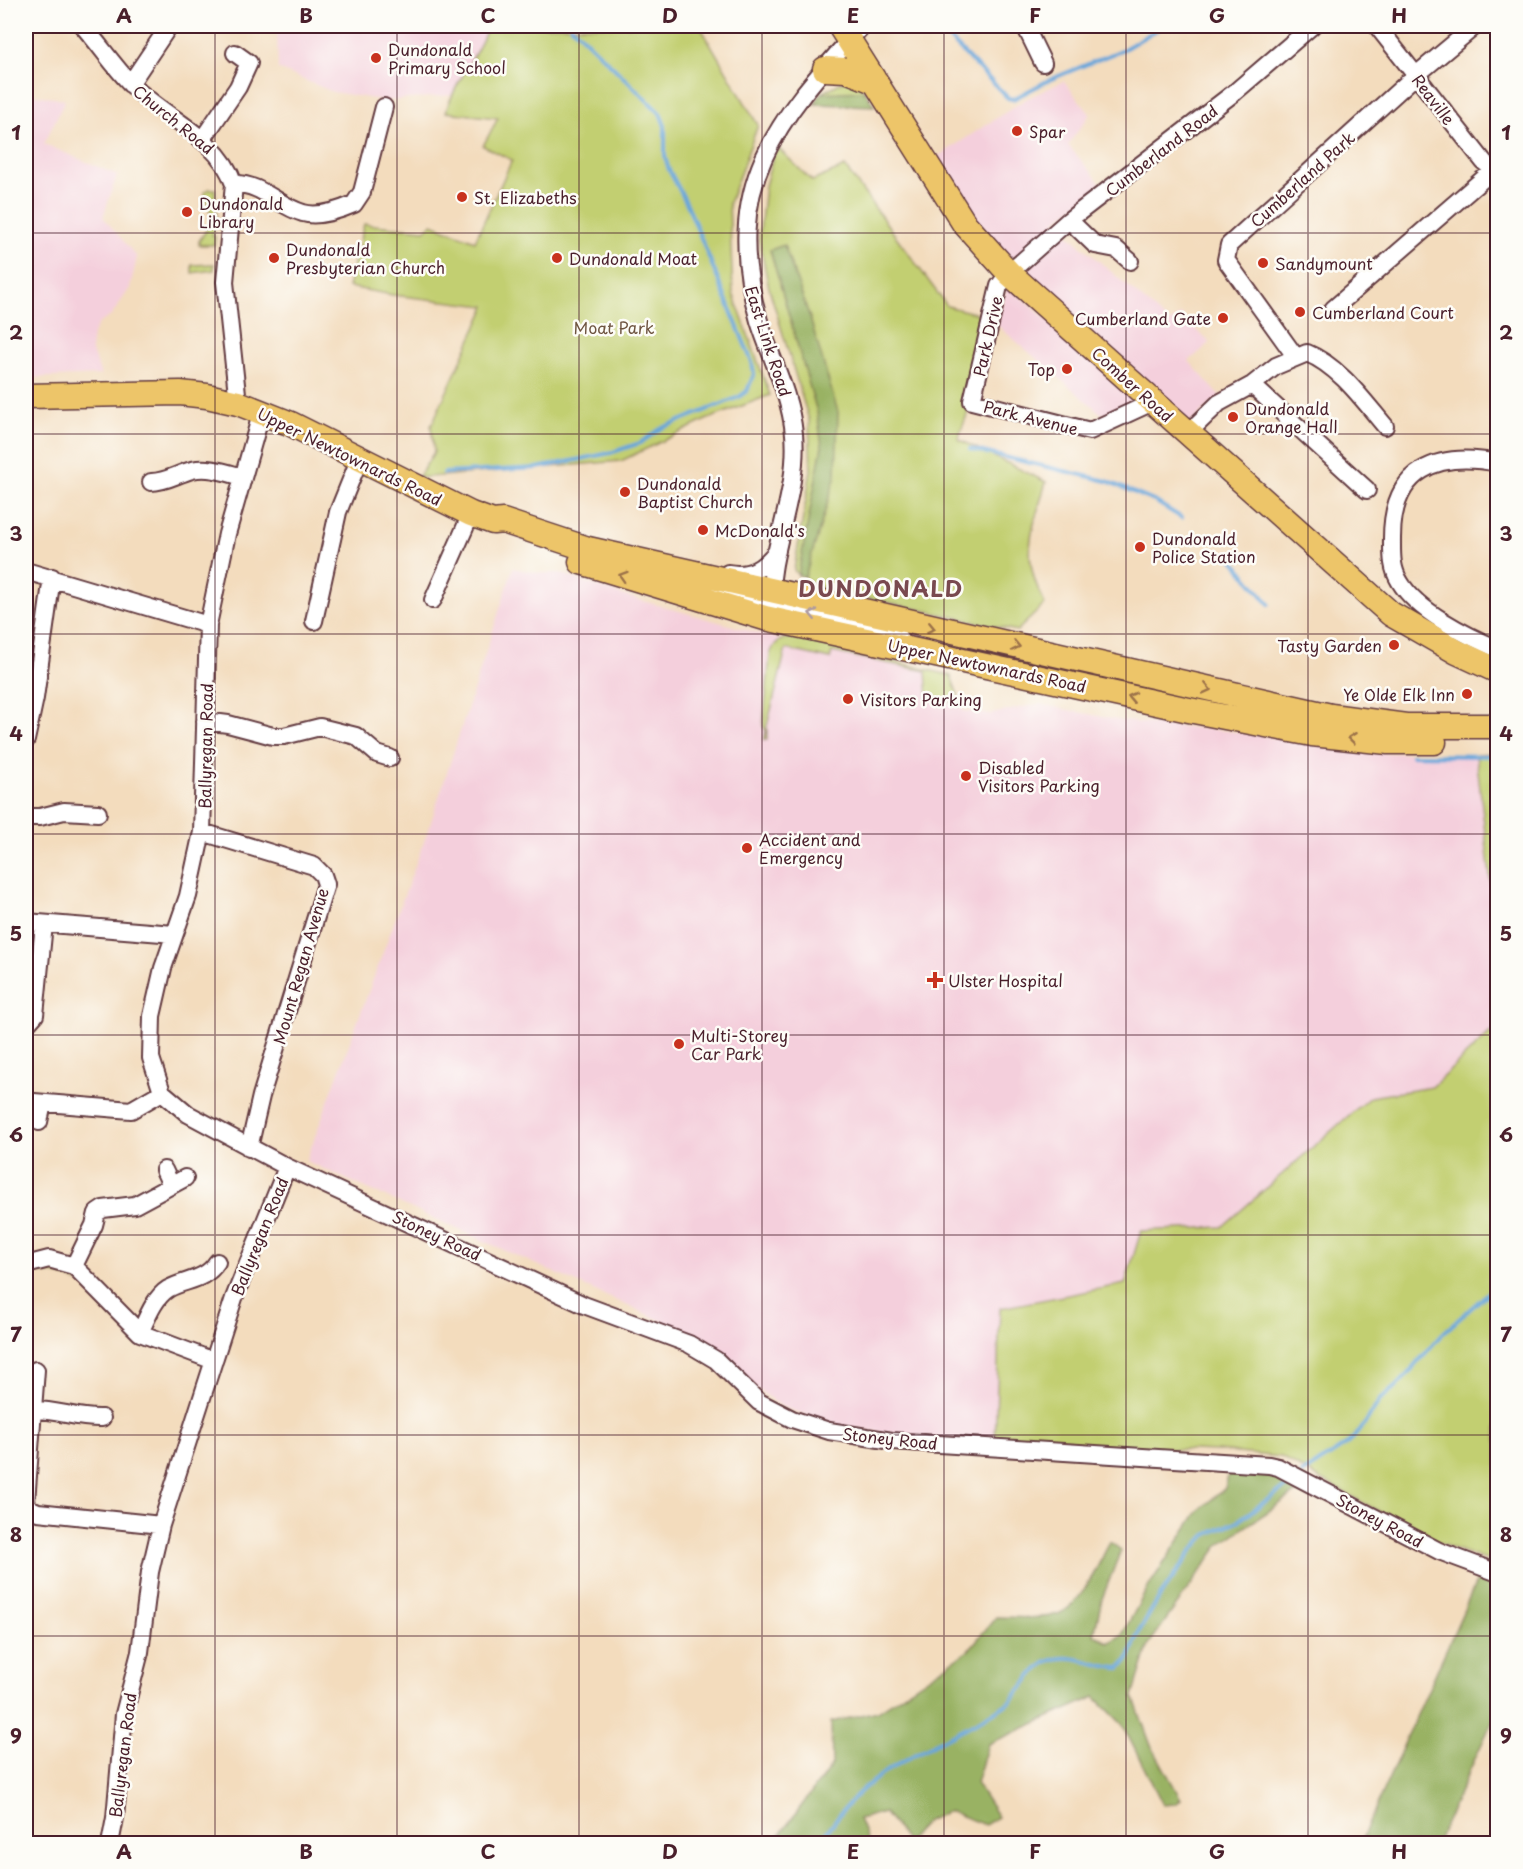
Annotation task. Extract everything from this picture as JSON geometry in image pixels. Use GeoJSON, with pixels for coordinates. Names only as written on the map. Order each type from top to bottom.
{"type":"FeatureCollection","features":[{"type":"Feature","properties":{"kind":"highway","name":"Comber Road"},"geometry":{"type":"LineString","coordinates":[[850,30],[876,82],[964,223],[1009,273],[1391,614],[1457,652],[1497,671]]}},
{"type":"Feature","properties":{"kind":"highway"},"geometry":{"type":"LineString","coordinates":[[825,69],[852,71],[876,82]]}},
{"type":"Feature","properties":{"kind":"highway","name":"Upper Newtownards Road"},"geometry":{"type":"LineString","coordinates":[[26,396],[180,393],[238,403],[262,411],[482,518],[501,532],[543,549],[650,585],[768,604],[1331,716],[1406,726],[1497,726]]}},
{"type":"Feature","properties":{"kind":"highway","name":"Upper Newtownards Road"},"geometry":{"type":"LineString","coordinates":[[482,518],[503,521],[588,549],[662,567],[768,604],[904,647],[1189,711],[1312,734],[1389,742],[1497,741]]}},
{"type":"Feature","properties":{"kind":"street","name":"Church Road"},"geometry":{"type":"LineString","coordinates":[[83,26],[130,84],[202,140],[229,169],[234,184]]}},
{"type":"Feature","properties":{"kind":"street"},"geometry":{"type":"LineString","coordinates":[[130,84],[169,26]]}},
{"type":"Feature","properties":{"kind":"street"},"geometry":{"type":"LineString","coordinates":[[1024,26],[1042,63]]}},
{"type":"Feature","properties":{"kind":"street","name":"Cumberland Road"},"geometry":{"type":"LineString","coordinates":[[1009,273],[1069,220],[1235,92],[1312,26]]}},
{"type":"Feature","properties":{"kind":"street","name":"Reaville"},"geometry":{"type":"LineString","coordinates":[[1377,26],[1415,76],[1496,170]]}},
{"type":"Feature","properties":{"kind":"street","name":"Cumberland Park"},"geometry":{"type":"LineString","coordinates":[[1295,356],[1226,260],[1229,245],[1415,76],[1475,26]]}},
{"type":"Feature","properties":{"kind":"street","name":"East Link Road"},"geometry":{"type":"LineString","coordinates":[[768,604],[789,498],[794,435],[788,400],[760,324],[750,287],[745,248],[747,216],[756,174],[770,144],[787,117],[825,69],[850,30]]}},
{"type":"Feature","properties":{"kind":"street"},"geometry":{"type":"LineString","coordinates":[[202,140],[238,87],[249,63],[235,53]]}},
{"type":"Feature","properties":{"kind":"street"},"geometry":{"type":"LineString","coordinates":[[238,403],[225,282],[234,184],[254,187],[303,213],[316,215],[354,204],[362,192],[384,107]]}},
{"type":"Feature","properties":{"kind":"street"},"geometry":{"type":"LineString","coordinates":[[1334,309],[1496,170]]}},
{"type":"Feature","properties":{"kind":"street"},"geometry":{"type":"LineString","coordinates":[[1069,220],[1095,245],[1116,249],[1130,261]]}},
{"type":"Feature","properties":{"kind":"street","name":"Park Drive"},"geometry":{"type":"LineString","coordinates":[[972,401],[999,286],[1009,273]]}},
{"type":"Feature","properties":{"kind":"street"},"geometry":{"type":"LineString","coordinates":[[1188,433],[1219,403],[1252,386],[1276,366],[1295,356],[1307,353],[1321,359],[1360,396],[1385,426]]}},
{"type":"Feature","properties":{"kind":"street"},"geometry":{"type":"LineString","coordinates":[[1252,386],[1367,490]]}},
{"type":"Feature","properties":{"kind":"street","name":"Park Avenue"},"geometry":{"type":"LineString","coordinates":[[972,401],[1090,431],[1155,401]]}},
{"type":"Feature","properties":{"kind":"street","name":"Ballyregan Road"},"geometry":{"type":"LineString","coordinates":[[110,1844],[115,1818],[124,1714],[140,1652],[150,1572],[161,1525],[234,1298],[287,1167],[188,1114],[162,1092],[151,1058],[152,1016],[156,992],[188,896],[202,832],[208,625],[219,566],[262,411]]}},
{"type":"Feature","properties":{"kind":"street"},"geometry":{"type":"LineString","coordinates":[[1497,463],[1453,459],[1430,464],[1415,474],[1401,491],[1395,505],[1392,530],[1392,564],[1400,583],[1420,603],[1445,622],[1497,649]]}},
{"type":"Feature","properties":{"kind":"street"},"geometry":{"type":"LineString","coordinates":[[314,621],[338,512],[359,460]]}},
{"type":"Feature","properties":{"kind":"street"},"geometry":{"type":"LineString","coordinates":[[151,482],[162,482],[194,469],[210,469],[243,477]]}},
{"type":"Feature","properties":{"kind":"street"},"geometry":{"type":"LineString","coordinates":[[432,602],[482,518]]}},
{"type":"Feature","properties":{"kind":"street"},"geometry":{"type":"LineString","coordinates":[[662,567],[687,564],[735,574],[746,574],[760,569],[778,549]]}},
{"type":"Feature","properties":{"kind":"street"},"geometry":{"type":"LineString","coordinates":[[26,571],[208,625]]}},
{"type":"Feature","properties":{"kind":"street"},"geometry":{"type":"LineString","coordinates":[[26,740],[35,698],[52,577]]}},
{"type":"Feature","properties":{"kind":"street"},"geometry":{"type":"LineString","coordinates":[[205,721],[228,724],[273,736],[284,736],[320,726],[356,736],[377,754],[390,758]]}},
{"type":"Feature","properties":{"kind":"street"},"geometry":{"type":"LineString","coordinates":[[26,817],[40,817],[64,811],[98,813]]}},
{"type":"Feature","properties":{"kind":"street","name":"Mount Regan Avenue"},"geometry":{"type":"LineString","coordinates":[[202,832],[314,866],[323,875],[326,884],[261,1096],[249,1148]]}},
{"type":"Feature","properties":{"kind":"street"},"geometry":{"type":"LineString","coordinates":[[26,922],[174,934]]}},
{"type":"Feature","properties":{"kind":"street"},"geometry":{"type":"LineString","coordinates":[[26,1025],[34,1015],[44,924]]}},
{"type":"Feature","properties":{"kind":"street"},"geometry":{"type":"LineString","coordinates":[[39,1122],[38,1103],[130,1110],[162,1092]]}},
{"type":"Feature","properties":{"kind":"street","name":"Stoney Road"},"geometry":{"type":"LineString","coordinates":[[287,1167],[584,1305],[689,1344],[716,1360],[759,1402],[792,1419],[829,1431],[892,1441],[1269,1465],[1291,1474],[1439,1551],[1497,1573]]}},
{"type":"Feature","properties":{"kind":"street"},"geometry":{"type":"LineString","coordinates":[[74,1266],[94,1225],[97,1213],[103,1209],[135,1205],[173,1178]]}},
{"type":"Feature","properties":{"kind":"street"},"geometry":{"type":"LineString","coordinates":[[26,1264],[49,1259],[74,1266],[141,1333],[214,1361]]}},
{"type":"Feature","properties":{"kind":"street"},"geometry":{"type":"LineString","coordinates":[[141,1333],[153,1306],[168,1290],[214,1273]]}},
{"type":"Feature","properties":{"kind":"street"},"geometry":{"type":"LineString","coordinates":[[36,1370],[27,1463],[26,1502],[29,1508],[38,1512],[161,1525]]}},
{"type":"Feature","properties":{"kind":"street"},"geometry":{"type":"LineString","coordinates":[[33,1410],[57,1410],[82,1419],[103,1416]]}},
{"type":"Feature","properties":{"kind":"shaded area","name":"Dundonald Primary School"},"geometry":{"type":"Polygon","coordinates":[[[277,26],[488,26],[481,48],[451,95],[387,101],[333,92],[278,69],[277,26]]]}},
{"type":"Feature","properties":{"kind":"shaded area"},"geometry":{"type":"Polygon","coordinates":[[[1064,81],[1090,114],[1068,145],[1102,185],[1054,222],[1170,323],[1181,314],[1210,343],[1189,361],[1220,396],[1187,426],[997,254],[934,159],[1026,99],[1064,81]]]}},
{"type":"Feature","properties":{"kind":"shaded area"},"geometry":{"type":"Polygon","coordinates":[[[26,93],[65,100],[44,144],[117,175],[103,217],[137,257],[130,288],[111,316],[98,324],[93,334],[91,349],[101,375],[26,378],[26,93]]]}},
{"type":"Feature","properties":{"kind":"shaded area"},"geometry":{"type":"Polygon","coordinates":[[[1007,285],[1136,397],[1103,415],[997,325],[1007,285]]]}},
{"type":"Feature","properties":{"kind":"shaded area","name":"Ulster Hospital"},"geometry":{"type":"Polygon","coordinates":[[[513,568],[539,573],[560,573],[625,596],[801,645],[941,675],[964,711],[991,714],[1039,704],[1123,721],[1229,731],[1370,753],[1476,754],[1497,938],[1497,1026],[1432,1087],[1370,1098],[1222,1227],[1141,1231],[1125,1284],[1000,1308],[995,1442],[896,1435],[840,1426],[782,1407],[749,1383],[704,1340],[306,1161],[429,828],[513,568]]]}},
{"type":"Feature","properties":{"kind":"green space","name":"Moat Park"},"geometry":{"type":"Polygon","coordinates":[[[488,26],[700,26],[758,125],[729,203],[733,293],[770,395],[706,420],[621,461],[418,478],[434,452],[431,426],[486,306],[348,287],[364,224],[425,230],[432,224],[475,241],[512,160],[483,146],[498,118],[446,112],[488,26]]]}},
{"type":"Feature","properties":{"kind":"green space"},"geometry":{"type":"Polygon","coordinates":[[[845,80],[856,83],[865,91],[822,93],[845,80]]]}},
{"type":"Feature","properties":{"kind":"green space"},"geometry":{"type":"Polygon","coordinates":[[[865,91],[874,106],[814,104],[822,93],[865,91]]]}},
{"type":"Feature","properties":{"kind":"green space"},"geometry":{"type":"Polygon","coordinates":[[[776,146],[812,181],[845,167],[947,306],[990,317],[972,401],[958,439],[1046,482],[1033,529],[1030,557],[1032,571],[1045,604],[1017,631],[813,586],[802,575],[813,506],[798,575],[794,570],[811,471],[809,420],[769,288],[759,240],[765,186],[776,146]]]}},
{"type":"Feature","properties":{"kind":"green space"},"geometry":{"type":"Polygon","coordinates":[[[215,189],[217,223],[212,235],[215,237],[214,245],[199,245],[199,241],[213,220],[204,192],[215,189]]]}},
{"type":"Feature","properties":{"kind":"green space"},"geometry":{"type":"Polygon","coordinates":[[[784,245],[809,315],[838,412],[836,475],[805,577],[798,575],[822,446],[817,412],[770,250],[784,245]]]}},
{"type":"Feature","properties":{"kind":"green space"},"geometry":{"type":"Polygon","coordinates":[[[214,264],[214,270],[192,273],[192,265],[214,264]]]}},
{"type":"Feature","properties":{"kind":"green space"},"geometry":{"type":"Polygon","coordinates":[[[793,637],[951,676],[961,703],[928,700],[926,671],[832,652],[830,659],[786,649],[767,726],[767,740],[764,740],[766,731],[763,726],[770,654],[778,641],[793,637]]]}},
{"type":"Feature","properties":{"kind":"green space"},"geometry":{"type":"Polygon","coordinates":[[[996,657],[1037,662],[1174,690],[1166,696],[996,657]]]}},
{"type":"Feature","properties":{"kind":"green space"},"geometry":{"type":"Polygon","coordinates":[[[1498,753],[1497,938],[1476,754],[1498,753]]]}},
{"type":"Feature","properties":{"kind":"green space"},"geometry":{"type":"Polygon","coordinates":[[[1497,1026],[1497,1564],[1430,1540],[1281,1457],[1217,1451],[995,1442],[1000,1308],[1125,1284],[1141,1231],[1222,1227],[1370,1097],[1432,1087],[1497,1026]]]}},
{"type":"Feature","properties":{"kind":"green space"},"geometry":{"type":"Polygon","coordinates":[[[42,1265],[79,1276],[77,1282],[60,1275],[42,1273],[42,1265]]]}},
{"type":"Feature","properties":{"kind":"green space"},"geometry":{"type":"Polygon","coordinates":[[[1231,1463],[1309,1484],[1220,1544],[1149,1644],[1133,1696],[1150,1743],[1181,1799],[1176,1804],[1163,1805],[1122,1724],[1095,1697],[988,1744],[976,1783],[998,1817],[985,1825],[948,1811],[927,1821],[907,1842],[884,1812],[859,1819],[869,1843],[773,1844],[832,1765],[831,1722],[878,1711],[968,1651],[996,1617],[1043,1617],[1058,1614],[1066,1609],[1082,1593],[1110,1542],[1121,1550],[1102,1599],[1094,1634],[1108,1643],[1122,1635],[1147,1589],[1198,1511],[1225,1488],[1231,1463]]]}},
{"type":"Feature","properties":{"kind":"green space"},"geometry":{"type":"Polygon","coordinates":[[[1479,1576],[1497,1582],[1497,1711],[1436,1843],[1360,1843],[1479,1576]]]}},
{"type":"Feature","properties":{"kind":"waterway"},"geometry":{"type":"LineString","coordinates":[[444,473],[537,468],[610,453],[640,443],[662,428],[739,397],[747,391],[754,374],[752,362],[687,204],[669,170],[665,157],[665,126],[660,113],[571,26]]}},
{"type":"Feature","properties":{"kind":"waterway"},"geometry":{"type":"LineString","coordinates":[[937,26],[1008,98],[1013,99],[1049,80],[1124,49],[1163,26]]}},
{"type":"Feature","properties":{"kind":"waterway"},"geometry":{"type":"LineString","coordinates":[[970,449],[1107,481],[1156,502],[1182,518]]}},
{"type":"Feature","properties":{"kind":"waterway"},"geometry":{"type":"LineString","coordinates":[[1229,555],[1269,604]]}},
{"type":"Feature","properties":{"kind":"waterway"},"geometry":{"type":"LineString","coordinates":[[1412,755],[1498,756]]}},
{"type":"Feature","properties":{"kind":"waterway"},"geometry":{"type":"LineString","coordinates":[[1302,1474],[1346,1445],[1360,1431],[1380,1400],[1401,1382],[1441,1335],[1498,1284]]}},
{"type":"Feature","properties":{"kind":"waterway"},"geometry":{"type":"LineString","coordinates":[[819,1844],[843,1810],[865,1788],[904,1761],[1004,1706],[1043,1664],[1058,1658],[1068,1658],[1120,1668],[1128,1660],[1140,1630],[1160,1596],[1206,1535],[1238,1521],[1294,1481]]}},
{"type":"Feature","properties":{"kind":"place","name":"Dundonald Primary School"},"geometry":{"type":"Point","coordinates":[376,58]}},
{"type":"Feature","properties":{"kind":"place","name":"Spar"},"geometry":{"type":"Point","coordinates":[1017,131]}},
{"type":"Feature","properties":{"kind":"place","name":"St. Elizabeths"},"geometry":{"type":"Point","coordinates":[462,197]}},
{"type":"Feature","properties":{"kind":"place","name":"Dundonald Library"},"geometry":{"type":"Point","coordinates":[187,212]}},
{"type":"Feature","properties":{"kind":"place","name":"Dundonald Presbyterian Church"},"geometry":{"type":"Point","coordinates":[274,258]}},
{"type":"Feature","properties":{"kind":"place","name":"Dundonald Moat"},"geometry":{"type":"Point","coordinates":[557,258]}},
{"type":"Feature","properties":{"kind":"place","name":"Sandymount"},"geometry":{"type":"Point","coordinates":[1263,263]}},
{"type":"Feature","properties":{"kind":"place","name":"Cumberland Court"},"geometry":{"type":"Point","coordinates":[1300,312]}},
{"type":"Feature","properties":{"kind":"place","name":"Cumberland Gate"},"geometry":{"type":"Point","coordinates":[1223,318]}},
{"type":"Feature","properties":{"kind":"place","name":"Top"},"geometry":{"type":"Point","coordinates":[1067,369]}},
{"type":"Feature","properties":{"kind":"place","name":"Dundonald Orange Hall"},"geometry":{"type":"Point","coordinates":[1233,417]}},
{"type":"Feature","properties":{"kind":"place","name":"Dundonald Baptist Church"},"geometry":{"type":"Point","coordinates":[625,492]}},
{"type":"Feature","properties":{"kind":"place","name":"McDonald's"},"geometry":{"type":"Point","coordinates":[703,530]}},
{"type":"Feature","properties":{"kind":"place","name":"Dundonald Police Station"},"geometry":{"type":"Point","coordinates":[1140,547]}},
{"type":"Feature","properties":{"kind":"place","name":"Tasty Garden"},"geometry":{"type":"Point","coordinates":[1394,645]}},
{"type":"Feature","properties":{"kind":"place","name":"Ye Olde Elk Inn"},"geometry":{"type":"Point","coordinates":[1467,694]}},
{"type":"Feature","properties":{"kind":"place","name":"Visitors Parking"},"geometry":{"type":"Point","coordinates":[848,699]}},
{"type":"Feature","properties":{"kind":"place","name":"Disabled Visitors Parking"},"geometry":{"type":"Point","coordinates":[966,776]}},
{"type":"Feature","properties":{"kind":"place","name":"Accident and Emergency"},"geometry":{"type":"Point","coordinates":[747,848]}},
{"type":"Feature","properties":{"kind":"place","name":"Ulster Hospital"},"geometry":{"type":"Point","coordinates":[935,980]}},
{"type":"Feature","properties":{"kind":"place","name":"Multi-Storey Car Park"},"geometry":{"type":"Point","coordinates":[679,1044]}},
{"type":"Feature","properties":{"kind":"district","name":"DUNDONALD"},"geometry":{"type":"Point","coordinates":[881,587]}}]}
